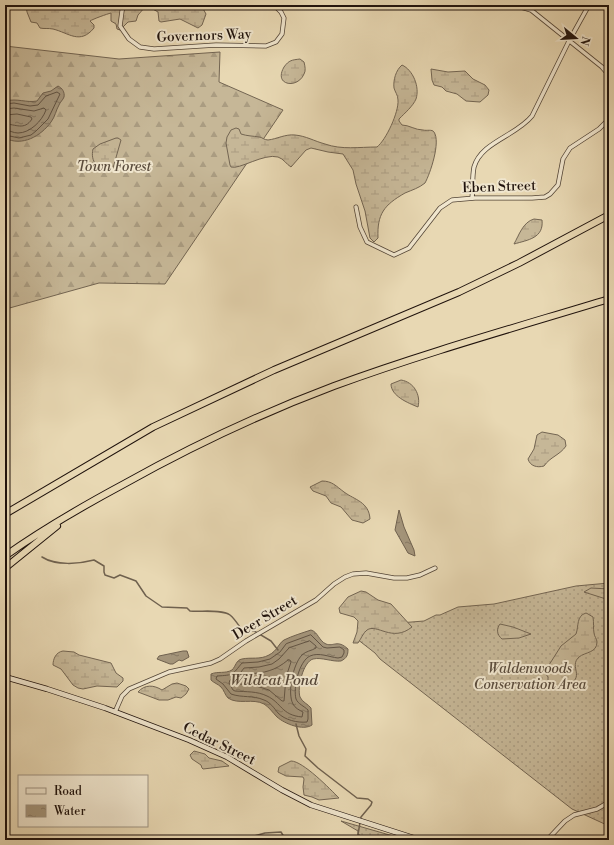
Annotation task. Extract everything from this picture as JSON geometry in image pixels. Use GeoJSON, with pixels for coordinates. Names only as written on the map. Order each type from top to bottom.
{"type":"FeatureCollection","features":[{"type":"Feature","properties":{"kind":"highway"},"geometry":{"type":"LineString","coordinates":[[5,514],[153,427],[274,370],[459,292],[519,263],[609,215]]}},
{"type":"Feature","properties":{"kind":"highway"},"geometry":{"type":"LineString","coordinates":[[5,556],[23,543],[76,511],[168,459],[246,422],[333,387],[402,362],[609,299]]}},
{"type":"Feature","properties":{"kind":"highway"},"geometry":{"type":"LineString","coordinates":[[5,518],[49,489]]}},
{"type":"Feature","properties":{"kind":"highway"},"geometry":{"type":"LineString","coordinates":[[5,568],[76,511]]}},
{"type":"Feature","properties":{"kind":"main road","name":"Cedar Street"},"geometry":{"type":"LineString","coordinates":[[5,677],[47,689],[115,712],[218,753],[304,802],[420,840]]}},
{"type":"Feature","properties":{"kind":"street","name":"Governors Way"},"geometry":{"type":"LineString","coordinates":[[124,5],[120,26],[129,39],[140,48],[154,49],[216,45],[266,46],[276,42],[282,34],[284,18],[281,12],[274,5]]}},
{"type":"Feature","properties":{"kind":"street"},"geometry":{"type":"LineString","coordinates":[[514,5],[531,10],[604,69],[609,75]]}},
{"type":"Feature","properties":{"kind":"street"},"geometry":{"type":"LineString","coordinates":[[472,198],[473,172],[478,157],[485,150],[509,135],[528,120],[534,112],[569,41],[589,5]]}},
{"type":"Feature","properties":{"kind":"street"},"geometry":{"type":"LineString","coordinates":[[604,69],[609,63]]}},
{"type":"Feature","properties":{"kind":"street","name":"Eben Street"},"geometry":{"type":"LineString","coordinates":[[356,207],[360,227],[367,242],[394,256],[409,248],[444,205],[456,199],[532,198],[550,194],[558,185],[563,159],[570,148],[599,129],[609,119]]}},
{"type":"Feature","properties":{"kind":"street","name":"Deer Street"},"geometry":{"type":"LineString","coordinates":[[115,712],[122,696],[129,689],[169,672],[217,660],[316,600],[337,582],[350,575],[366,573],[394,578],[407,578],[420,575],[435,568]]}},
{"type":"Feature","properties":{"kind":"street"},"geometry":{"type":"LineString","coordinates":[[547,840],[574,815],[597,809],[609,802]]}},
{"type":"Feature","properties":{"kind":"green space"},"geometry":{"type":"Polygon","coordinates":[[[26,5],[201,5],[206,14],[202,25],[198,28],[180,19],[161,22],[159,21],[158,12],[151,8],[145,7],[138,15],[136,21],[128,22],[120,30],[117,29],[116,24],[111,21],[111,13],[90,21],[94,25],[94,28],[84,36],[79,37],[53,29],[40,28],[37,23],[31,22],[26,5]]]}},
{"type":"Feature","properties":{"kind":"green space","name":"Town Forest"},"geometry":{"type":"Polygon","coordinates":[[[5,46],[119,59],[220,52],[219,82],[283,110],[165,284],[99,283],[6,309],[5,314],[5,46]]]}},
{"type":"Feature","properties":{"kind":"green space"},"geometry":{"type":"Polygon","coordinates":[[[300,59],[304,62],[305,68],[305,73],[301,79],[292,83],[284,82],[281,73],[284,67],[291,61],[300,59]]]}},
{"type":"Feature","properties":{"kind":"green space"},"geometry":{"type":"Polygon","coordinates":[[[402,65],[406,67],[415,79],[417,94],[413,104],[399,119],[399,121],[402,125],[420,130],[433,131],[436,137],[436,150],[430,173],[425,183],[418,188],[398,197],[383,211],[379,223],[378,238],[374,242],[370,238],[365,211],[353,170],[343,154],[311,148],[306,150],[291,167],[280,158],[272,156],[240,166],[231,167],[226,143],[227,137],[231,130],[236,128],[239,129],[241,134],[260,137],[267,140],[288,135],[295,135],[303,136],[331,146],[351,148],[377,147],[388,132],[398,105],[394,82],[395,75],[402,65]]]}},
{"type":"Feature","properties":{"kind":"green space"},"geometry":{"type":"Polygon","coordinates":[[[431,69],[448,72],[465,71],[473,79],[485,85],[489,90],[488,95],[480,102],[466,101],[457,94],[446,91],[442,87],[434,85],[431,69]]]}},
{"type":"Feature","properties":{"kind":"green space"},"geometry":{"type":"Polygon","coordinates":[[[116,138],[121,140],[113,168],[111,170],[102,169],[94,161],[92,154],[93,149],[100,144],[116,138]]]}},
{"type":"Feature","properties":{"kind":"green space"},"geometry":{"type":"Polygon","coordinates":[[[534,219],[542,220],[542,226],[538,234],[530,239],[514,244],[524,226],[534,219]]]}},
{"type":"Feature","properties":{"kind":"green space"},"geometry":{"type":"Polygon","coordinates":[[[401,380],[410,383],[416,390],[419,402],[418,407],[401,398],[394,392],[391,384],[401,380]]]}},
{"type":"Feature","properties":{"kind":"green space"},"geometry":{"type":"Polygon","coordinates":[[[542,432],[558,435],[565,440],[566,446],[544,466],[536,467],[530,463],[528,459],[534,449],[537,435],[542,432]]]}},
{"type":"Feature","properties":{"kind":"green space"},"geometry":{"type":"Polygon","coordinates":[[[322,481],[334,484],[361,502],[367,509],[370,519],[363,523],[352,520],[341,507],[331,503],[326,496],[313,491],[310,487],[322,481]]]}},
{"type":"Feature","properties":{"kind":"green space","name":"Waldenwoods Conservation Area"},"geometry":{"type":"Polygon","coordinates":[[[609,583],[609,826],[572,809],[380,659],[375,653],[357,639],[371,619],[399,623],[424,621],[458,607],[494,604],[576,586],[609,583]]]}},
{"type":"Feature","properties":{"kind":"green space"},"geometry":{"type":"Polygon","coordinates":[[[591,588],[609,589],[609,599],[584,592],[591,588]]]}},
{"type":"Feature","properties":{"kind":"green space"},"geometry":{"type":"Polygon","coordinates":[[[361,591],[366,592],[378,600],[391,604],[412,627],[398,633],[375,629],[367,630],[358,643],[353,643],[357,632],[358,621],[354,617],[340,613],[339,608],[348,597],[361,591]]]}},
{"type":"Feature","properties":{"kind":"green space"},"geometry":{"type":"Polygon","coordinates":[[[586,613],[593,617],[594,635],[597,641],[596,646],[593,650],[581,655],[576,661],[576,676],[572,683],[560,688],[550,688],[548,677],[543,670],[549,665],[561,646],[576,634],[579,619],[586,613]]]}},
{"type":"Feature","properties":{"kind":"green space"},"geometry":{"type":"Polygon","coordinates":[[[500,624],[531,634],[519,638],[502,639],[498,632],[500,624]]]}},
{"type":"Feature","properties":{"kind":"green space"},"geometry":{"type":"Polygon","coordinates":[[[63,651],[74,652],[79,655],[111,663],[116,673],[123,678],[123,681],[117,687],[97,686],[83,689],[78,688],[73,685],[61,669],[53,665],[55,656],[63,651]]]}},
{"type":"Feature","properties":{"kind":"green space"},"geometry":{"type":"Polygon","coordinates":[[[177,683],[186,686],[189,689],[181,698],[176,697],[168,700],[159,700],[138,692],[141,689],[150,686],[162,690],[172,684],[177,683]]]}},
{"type":"Feature","properties":{"kind":"green space"},"geometry":{"type":"Polygon","coordinates":[[[194,751],[205,754],[209,758],[222,761],[229,766],[203,769],[201,765],[192,759],[190,755],[194,751]]]}},
{"type":"Feature","properties":{"kind":"green space"},"geometry":{"type":"Polygon","coordinates":[[[291,761],[296,762],[309,770],[339,798],[319,800],[304,795],[303,777],[286,776],[278,772],[279,767],[291,761]]]}},
{"type":"Feature","properties":{"kind":"green space"},"geometry":{"type":"Polygon","coordinates":[[[341,821],[407,840],[368,840],[358,834],[358,831],[341,821]]]}},
{"type":"Feature","properties":{"kind":"water"},"geometry":{"type":"Polygon","coordinates":[[[58,86],[63,90],[64,97],[52,120],[42,132],[31,139],[24,141],[5,138],[5,101],[37,101],[43,93],[51,91],[58,86]]]}},
{"type":"Feature","properties":{"kind":"water"},"geometry":{"type":"Polygon","coordinates":[[[399,510],[415,556],[408,553],[395,530],[399,510]]]}},
{"type":"Feature","properties":{"kind":"water","name":"Wildcat Pond"},"geometry":{"type":"Polygon","coordinates":[[[311,630],[326,644],[341,644],[348,649],[348,653],[345,659],[341,661],[313,659],[306,665],[300,682],[299,693],[301,699],[311,708],[312,725],[308,727],[294,726],[280,720],[268,707],[260,702],[232,700],[227,697],[221,687],[211,680],[211,674],[232,670],[237,662],[245,658],[266,657],[272,653],[284,640],[311,630]]]}},
{"type":"Feature","properties":{"kind":"water"},"geometry":{"type":"Polygon","coordinates":[[[187,651],[189,657],[182,661],[179,660],[173,664],[157,659],[159,656],[187,651]]]}},
{"type":"Feature","properties":{"kind":"waterway"},"geometry":{"type":"LineString","coordinates":[[42,557],[61,563],[94,560],[104,566],[105,575],[114,578],[120,575],[136,581],[146,596],[162,607],[187,608],[190,611],[217,611],[226,613],[234,618],[242,630],[254,631],[271,641],[278,650]]}},
{"type":"Feature","properties":{"kind":"waterway"},"geometry":{"type":"LineString","coordinates":[[296,724],[299,736],[306,749],[305,756],[357,798],[368,799],[372,802],[361,817],[357,840]]}},
{"type":"Feature","properties":{"kind":"waterway"},"geometry":{"type":"LineString","coordinates":[[251,837],[265,833],[281,832],[284,837],[283,840]]}}]}
